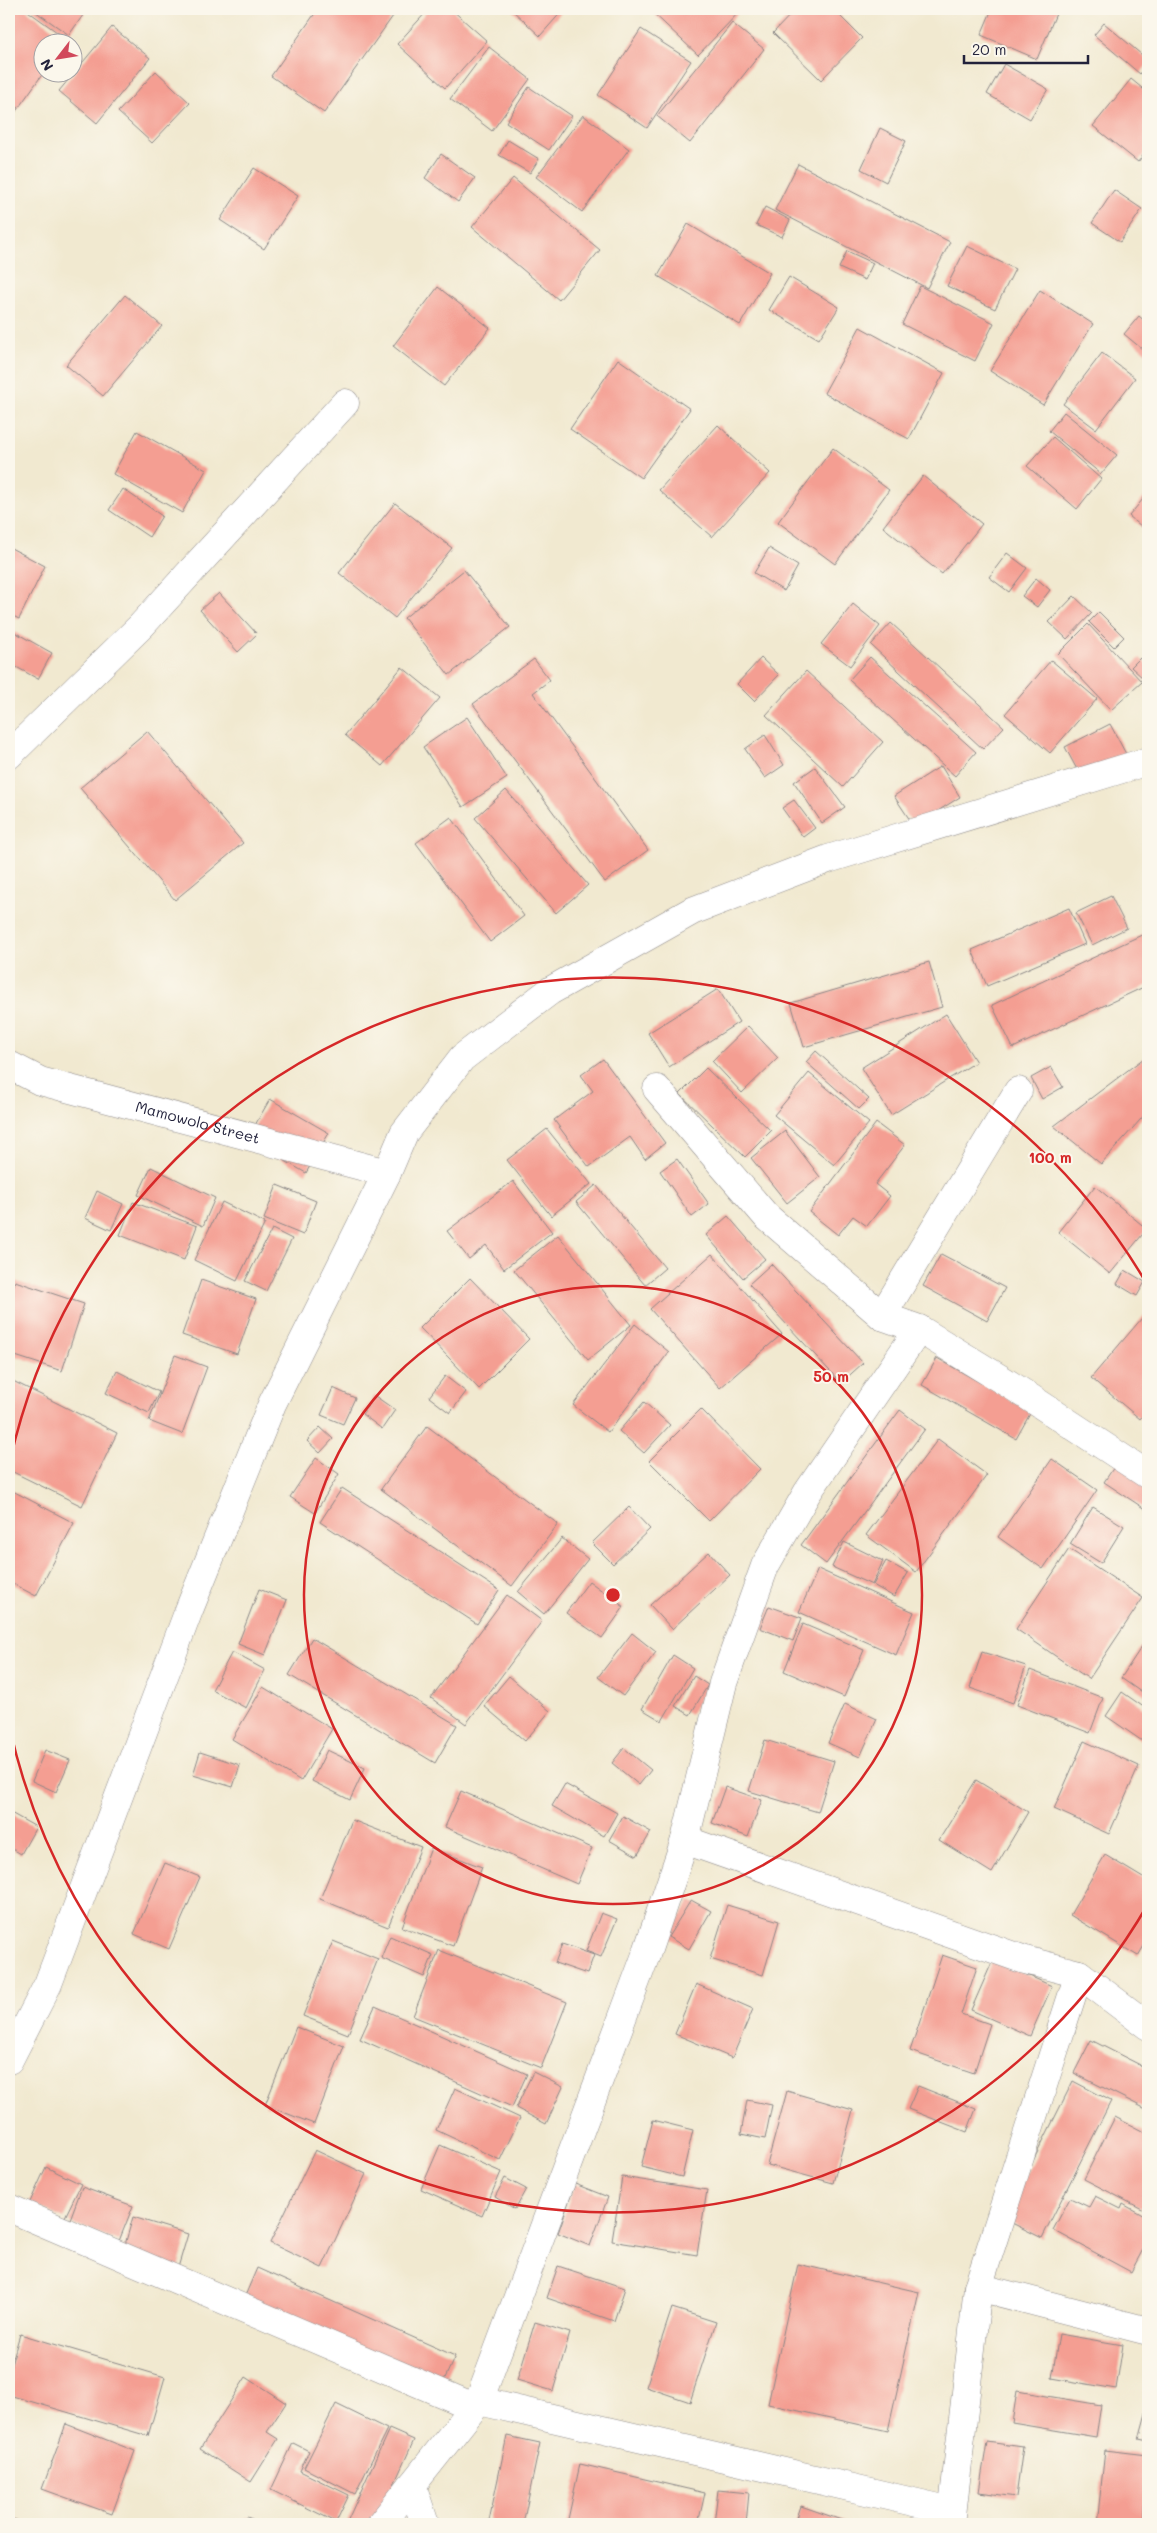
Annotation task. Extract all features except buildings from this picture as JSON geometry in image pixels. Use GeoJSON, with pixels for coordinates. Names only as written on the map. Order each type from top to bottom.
{"type":"FeatureCollection","features":[{"type":"Feature","properties":{"kind":"street"},"geometry":{"type":"LineString","coordinates":[[9,755],[141,626],[345,403]]}},
{"type":"Feature","properties":{"kind":"street"},"geometry":{"type":"LineString","coordinates":[[9,2060],[48,1984],[189,1610],[272,1404],[387,1173],[404,1133],[462,1058],[550,991],[692,911],[828,859],[1148,761]]}},
{"type":"Feature","properties":{"kind":"street","name":"Mamowolo Street"},"geometry":{"type":"LineString","coordinates":[[9,1065],[40,1081],[387,1173]]}},
{"type":"Feature","properties":{"kind":"street"},"geometry":{"type":"LineString","coordinates":[[657,1089],[766,1216],[882,1316],[919,1329],[1017,1389],[1148,1475]]}},
{"type":"Feature","properties":{"kind":"street"},"geometry":{"type":"LineString","coordinates":[[882,1316],[1018,1091]]}},
{"type":"Feature","properties":{"kind":"street"},"geometry":{"type":"LineString","coordinates":[[381,2524],[477,2404],[643,1962],[685,1840],[723,1684],[765,1566],[807,1493],[919,1329]]}},
{"type":"Feature","properties":{"kind":"street"},"geometry":{"type":"LineString","coordinates":[[685,1840],[1025,1960],[1079,1974],[1148,2026]]}},
{"type":"Feature","properties":{"kind":"street"},"geometry":{"type":"LineString","coordinates":[[9,2208],[477,2404],[952,2517],[978,2286],[1079,1974]]}},
{"type":"Feature","properties":{"kind":"street"},"geometry":{"type":"LineString","coordinates":[[978,2286],[1148,2331]]}},
{"type":"Feature","properties":{"kind":"street"},"geometry":{"type":"LineString","coordinates":[[412,2485],[425,2524]]}}]}
